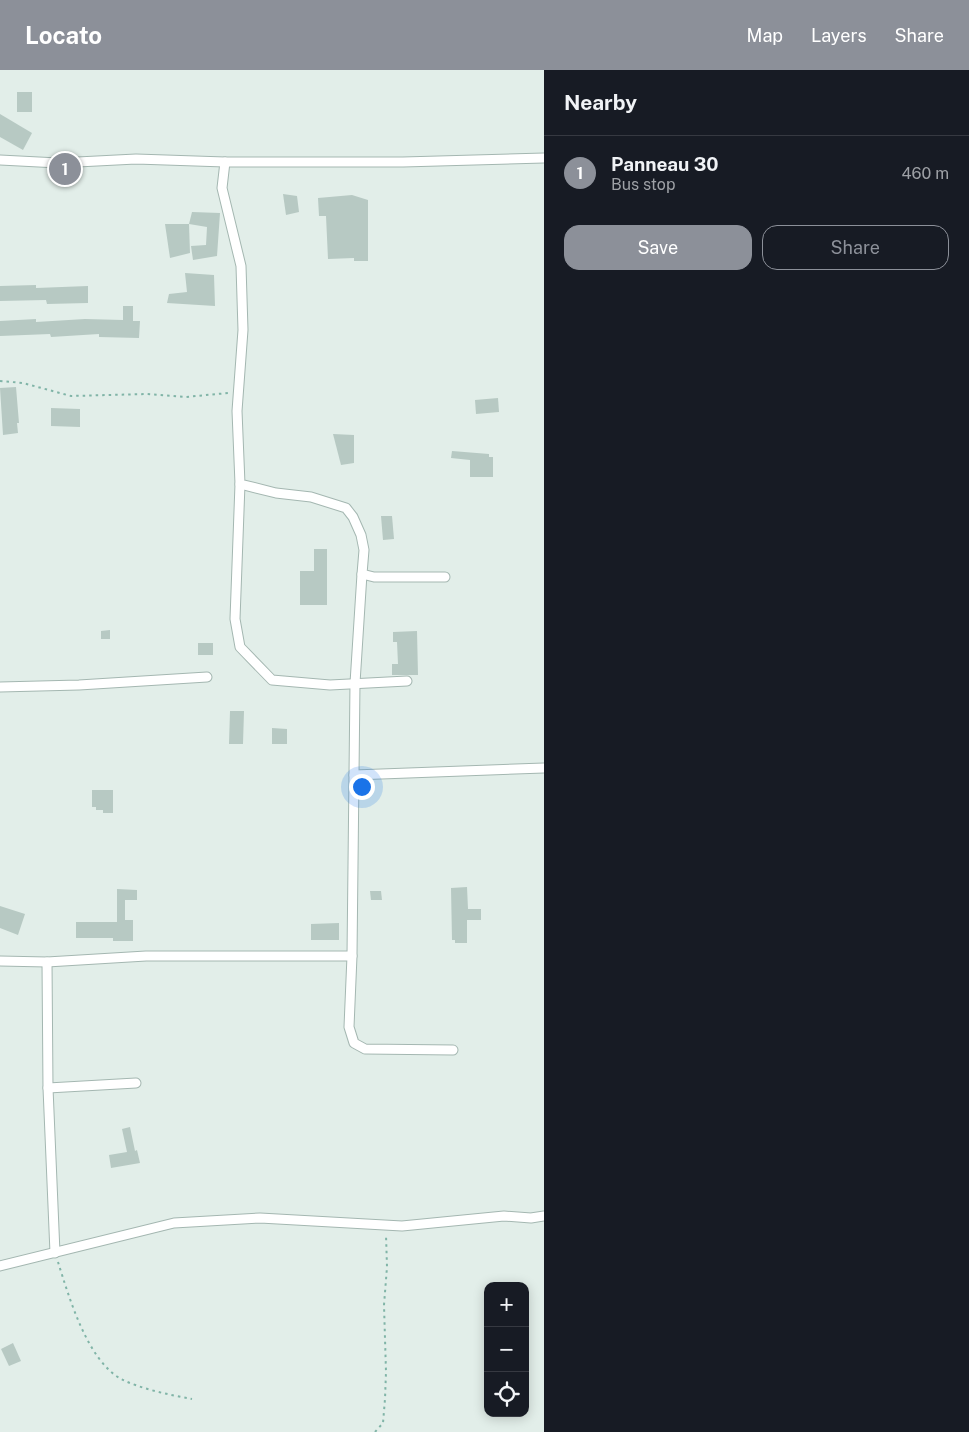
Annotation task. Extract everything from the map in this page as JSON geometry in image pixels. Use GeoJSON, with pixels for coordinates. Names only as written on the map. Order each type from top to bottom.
{"type":"FeatureCollection","features":[{"type":"Feature","properties":{"kind":"street"},"geometry":{"type":"LineString","coordinates":[[0,160],[58,163],[136,159],[225,162],[403,162],[544,158]]}},
{"type":"Feature","properties":{"kind":"street"},"geometry":{"type":"LineString","coordinates":[[225,162],[222,188],[241,266],[243,330],[237,412],[240,484],[235,620],[240,647],[272,680],[330,685],[407,681]]}},
{"type":"Feature","properties":{"kind":"street"},"geometry":{"type":"LineString","coordinates":[[240,484],[276,493],[311,497],[346,508],[353,517],[361,535],[364,550],[355,684],[352,956],[349,1028],[354,1043],[365,1049],[453,1050]]}},
{"type":"Feature","properties":{"kind":"street"},"geometry":{"type":"LineString","coordinates":[[362,574],[374,577],[445,578]]}},
{"type":"Feature","properties":{"kind":"street"},"geometry":{"type":"LineString","coordinates":[[0,687],[79,685],[207,677]]}},
{"type":"Feature","properties":{"kind":"street"},"geometry":{"type":"LineString","coordinates":[[354,775],[544,768]]}},
{"type":"Feature","properties":{"kind":"street"},"geometry":{"type":"LineString","coordinates":[[0,961],[47,962],[146,956],[352,956]]}},
{"type":"Feature","properties":{"kind":"street"},"geometry":{"type":"LineString","coordinates":[[47,962],[48,1088],[55,1252]]}},
{"type":"Feature","properties":{"kind":"street"},"geometry":{"type":"LineString","coordinates":[[48,1088],[136,1083]]}},
{"type":"Feature","properties":{"kind":"street"},"geometry":{"type":"LineString","coordinates":[[0,1266],[174,1223],[260,1218],[402,1226],[504,1216],[531,1218],[544,1216]]}},
{"type":"Feature","properties":{"kind":"path"},"geometry":{"type":"LineString","coordinates":[[0,381],[23,383],[71,396],[147,394],[186,397],[239,392]]}},
{"type":"Feature","properties":{"kind":"path"},"geometry":{"type":"LineString","coordinates":[[375,1432],[383,1423],[385,1399],[384,1305],[387,1267],[386,1224]]}},
{"type":"Feature","properties":{"kind":"path"},"geometry":{"type":"LineString","coordinates":[[55,1252],[70,1299],[92,1348],[103,1365],[121,1379],[164,1394],[192,1399]]}},
{"type":"Feature","properties":{"kind":"building"},"geometry":{"type":"Polygon","coordinates":[[[17,92],[32,92],[32,112],[17,112],[17,92]]]}},
{"type":"Feature","properties":{"kind":"building"},"geometry":{"type":"Polygon","coordinates":[[[0,114],[32,133],[23,150],[0,137],[0,114]]]}},
{"type":"Feature","properties":{"kind":"building"},"geometry":{"type":"Polygon","coordinates":[[[283,194],[297,196],[299,212],[286,215],[283,194]]]}},
{"type":"Feature","properties":{"kind":"building"},"geometry":{"type":"Polygon","coordinates":[[[352,195],[368,200],[368,261],[354,261],[354,258],[328,259],[326,216],[319,216],[318,198],[352,195]]]}},
{"type":"Feature","properties":{"kind":"building"},"geometry":{"type":"Polygon","coordinates":[[[192,212],[220,213],[217,256],[193,260],[191,246],[206,245],[207,227],[189,224],[192,212]]]}},
{"type":"Feature","properties":{"kind":"building"},"geometry":{"type":"Polygon","coordinates":[[[165,224],[189,224],[190,253],[170,258],[165,224]]]}},
{"type":"Feature","properties":{"kind":"building"},"geometry":{"type":"Polygon","coordinates":[[[185,273],[214,275],[215,306],[167,303],[169,294],[187,292],[185,273]]]}},
{"type":"Feature","properties":{"kind":"building"},"geometry":{"type":"Polygon","coordinates":[[[36,285],[36,288],[88,286],[88,303],[47,304],[46,300],[0,301],[0,286],[36,285]]]}},
{"type":"Feature","properties":{"kind":"building"},"geometry":{"type":"Polygon","coordinates":[[[123,306],[133,306],[133,321],[140,321],[139,338],[99,337],[99,334],[51,337],[50,334],[0,336],[0,321],[36,319],[36,322],[85,319],[123,320],[123,306]]]}},
{"type":"Feature","properties":{"kind":"building"},"geometry":{"type":"Polygon","coordinates":[[[16,387],[18,433],[3,435],[0,388],[16,387]]]}},
{"type":"Feature","properties":{"kind":"building"},"geometry":{"type":"Polygon","coordinates":[[[498,398],[499,412],[476,414],[475,400],[498,398]]]}},
{"type":"Feature","properties":{"kind":"building"},"geometry":{"type":"Polygon","coordinates":[[[51,408],[80,409],[80,427],[51,426],[51,408]]]}},
{"type":"Feature","properties":{"kind":"building"},"geometry":{"type":"Polygon","coordinates":[[[333,434],[354,435],[354,463],[341,465],[333,434]]]}},
{"type":"Feature","properties":{"kind":"building"},"geometry":{"type":"Polygon","coordinates":[[[452,451],[489,454],[489,457],[493,457],[493,477],[470,477],[470,460],[451,458],[452,451]]]}},
{"type":"Feature","properties":{"kind":"building"},"geometry":{"type":"Polygon","coordinates":[[[381,516],[392,516],[394,539],[383,540],[381,516]]]}},
{"type":"Feature","properties":{"kind":"building"},"geometry":{"type":"Polygon","coordinates":[[[314,549],[327,549],[327,605],[300,605],[300,571],[314,571],[314,549]]]}},
{"type":"Feature","properties":{"kind":"building"},"geometry":{"type":"Polygon","coordinates":[[[110,630],[110,639],[101,639],[101,631],[110,630]]]}},
{"type":"Feature","properties":{"kind":"building"},"geometry":{"type":"Polygon","coordinates":[[[417,631],[418,675],[392,675],[392,664],[398,664],[397,642],[393,642],[393,632],[417,631]]]}},
{"type":"Feature","properties":{"kind":"building"},"geometry":{"type":"Polygon","coordinates":[[[198,643],[213,643],[213,655],[198,655],[198,643]]]}},
{"type":"Feature","properties":{"kind":"building"},"geometry":{"type":"Polygon","coordinates":[[[230,711],[244,711],[243,744],[229,744],[230,711]]]}},
{"type":"Feature","properties":{"kind":"building"},"geometry":{"type":"Polygon","coordinates":[[[272,728],[287,729],[287,744],[272,744],[272,728]]]}},
{"type":"Feature","properties":{"kind":"building"},"geometry":{"type":"Polygon","coordinates":[[[92,790],[113,790],[113,813],[103,813],[103,810],[96,810],[96,807],[92,807],[92,790]]]}},
{"type":"Feature","properties":{"kind":"building"},"geometry":{"type":"Polygon","coordinates":[[[467,887],[468,909],[481,909],[481,920],[467,920],[467,943],[455,943],[455,940],[452,940],[451,888],[467,887]]]}},
{"type":"Feature","properties":{"kind":"building"},"geometry":{"type":"Polygon","coordinates":[[[117,889],[137,890],[137,900],[125,900],[125,920],[133,920],[133,941],[113,941],[113,938],[76,938],[76,922],[117,922],[117,889]]]}},
{"type":"Feature","properties":{"kind":"building"},"geometry":{"type":"Polygon","coordinates":[[[370,891],[381,891],[382,900],[371,900],[370,891]]]}},
{"type":"Feature","properties":{"kind":"building"},"geometry":{"type":"Polygon","coordinates":[[[0,906],[25,914],[18,935],[0,928],[0,906]]]}},
{"type":"Feature","properties":{"kind":"building"},"geometry":{"type":"Polygon","coordinates":[[[339,923],[339,940],[311,940],[311,924],[339,923]]]}},
{"type":"Feature","properties":{"kind":"building"},"geometry":{"type":"Polygon","coordinates":[[[130,1127],[135,1151],[137,1150],[140,1163],[111,1168],[109,1155],[127,1152],[122,1129],[130,1127]]]}},
{"type":"Feature","properties":{"kind":"building"},"geometry":{"type":"Polygon","coordinates":[[[13,1343],[21,1361],[9,1366],[1,1349],[13,1343]]]}},
{"type":"Feature","properties":{"kind":"place","name":"Panneau 30"},"geometry":{"type":"Point","coordinates":[65,169]}}]}
